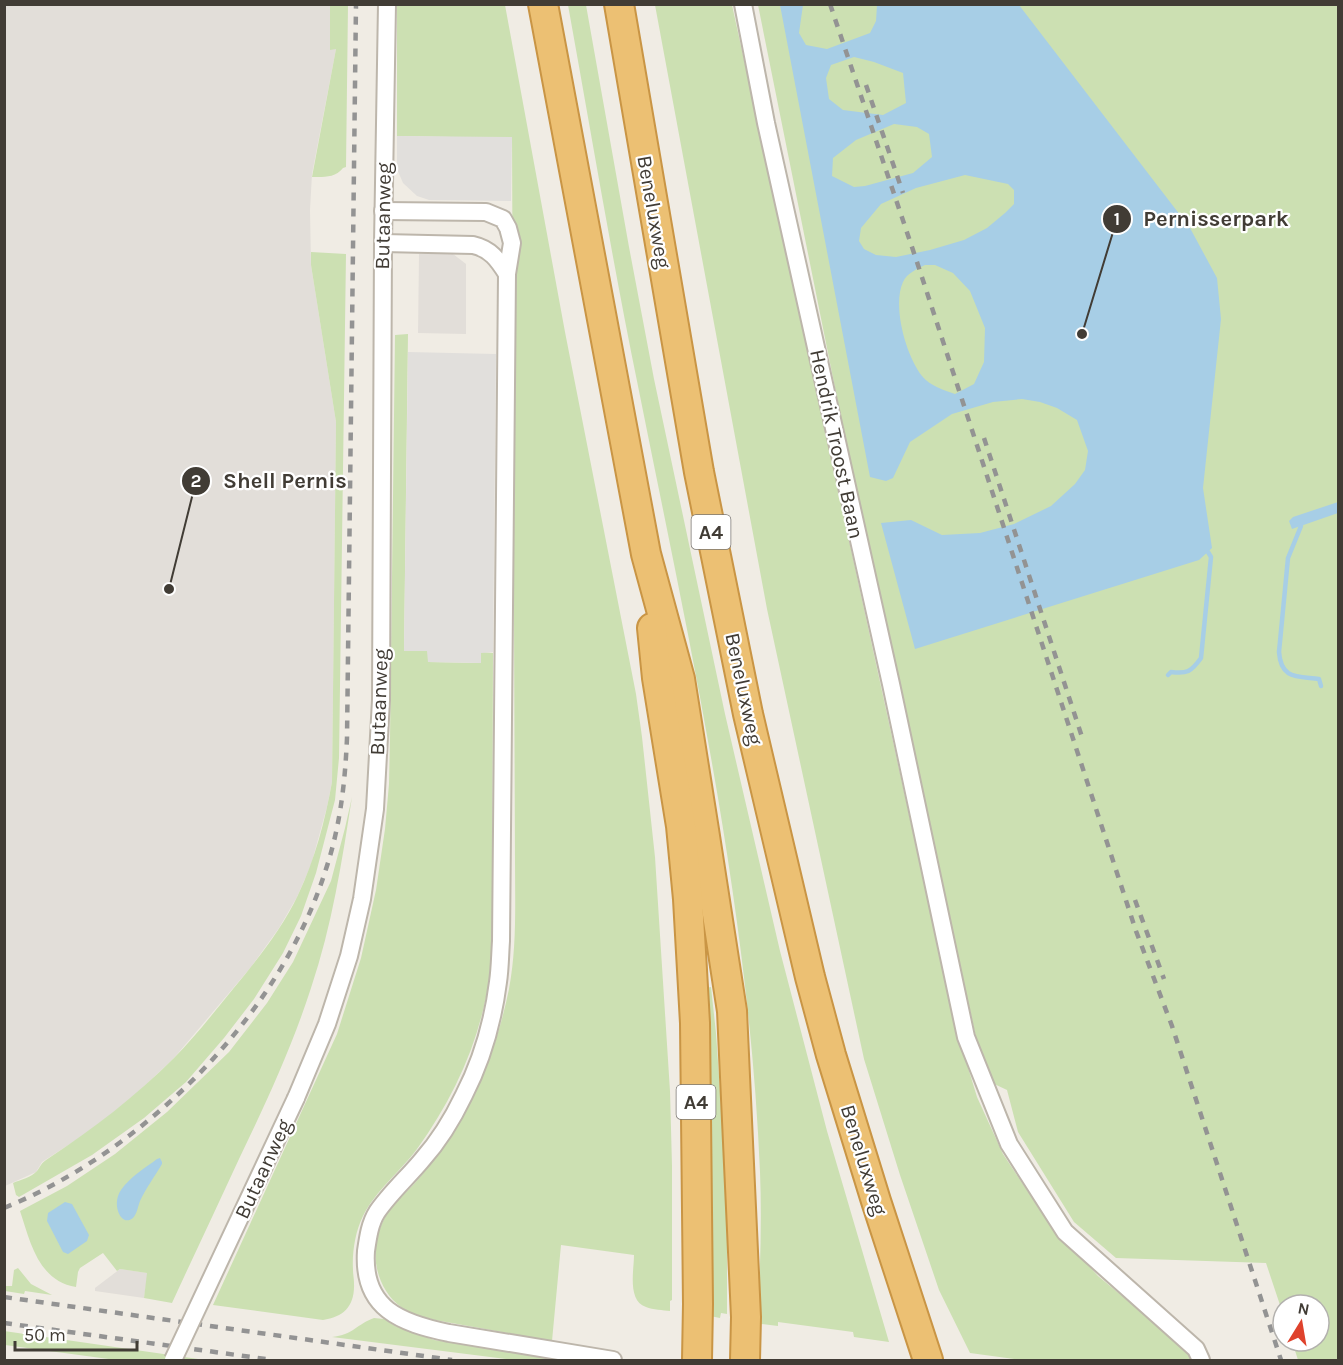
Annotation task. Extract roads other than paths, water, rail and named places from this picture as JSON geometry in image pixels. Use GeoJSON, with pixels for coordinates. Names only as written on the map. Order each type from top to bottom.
{"type":"FeatureCollection","features":[{"type":"Feature","properties":{"kind":"highway","name":"A4"},"geometry":{"type":"LineString","coordinates":[[543,4],[646,554],[680,679],[732,1011],[746,1317],[745,1360]]}},
{"type":"Feature","properties":{"kind":"highway","name":"Beneluxweg"},"geometry":{"type":"LineString","coordinates":[[619,4],[699,472],[748,714],[813,988],[869,1179],[925,1354]]}},
{"type":"Feature","properties":{"kind":"highway","name":"A4"},"geometry":{"type":"LineString","coordinates":[[646,554],[657,678],[681,826],[688,899],[695,1023],[697,1360]]}},
{"type":"Feature","properties":{"kind":"street","name":"Butaanweg"},"geometry":{"type":"LineString","coordinates":[[173,1360],[296,1098],[327,1024],[349,956],[362,899],[375,809],[381,700],[383,211],[387,4]]}},
{"type":"Feature","properties":{"kind":"street","name":"Hendrik Troost Baan"},"geometry":{"type":"LineString","coordinates":[[743,4],[766,123],[891,684],[966,1037],[1009,1144],[1065,1232],[1196,1349],[1201,1360]]}},
{"type":"Feature","properties":{"kind":"street"},"geometry":{"type":"LineString","coordinates":[[383,211],[486,212],[503,219],[512,243],[507,274],[501,918],[498,982],[490,1026],[480,1059],[464,1095],[435,1144],[377,1212],[370,1226],[366,1273],[374,1295],[394,1314],[408,1322],[449,1333],[613,1360]]}},
{"type":"Feature","properties":{"kind":"street"},"geometry":{"type":"LineString","coordinates":[[383,243],[473,245],[490,251],[507,274]]}},
{"type":"Feature","properties":{"kind":"water"},"geometry":{"type":"Polygon","coordinates":[[[780,5],[803,5],[799,33],[806,45],[827,49],[870,33],[876,21],[877,5],[1019,5],[1190,228],[1217,278],[1221,319],[1203,488],[1212,548],[1199,560],[915,649],[881,523],[911,520],[942,535],[980,533],[1014,524],[1051,506],[1075,484],[1085,470],[1088,451],[1077,420],[1057,408],[1022,399],[993,402],[952,414],[910,442],[893,478],[886,481],[870,477],[780,5]],[[854,57],[831,65],[826,78],[829,99],[843,110],[883,115],[906,103],[903,73],[854,57]],[[894,124],[856,140],[833,158],[832,176],[854,187],[913,173],[932,157],[929,134],[917,127],[894,124]],[[965,175],[916,188],[881,204],[861,228],[859,241],[864,249],[876,255],[896,257],[964,240],[987,228],[1014,204],[1014,190],[1008,184],[965,175]],[[925,265],[910,274],[903,282],[899,304],[906,344],[922,376],[933,385],[955,394],[974,384],[984,362],[985,328],[970,291],[953,273],[935,265],[925,265]]]}},
{"type":"Feature","properties":{"kind":"water"},"geometry":{"type":"Polygon","coordinates":[[[1338,502],[1338,513],[1292,529],[1289,521],[1293,517],[1338,502]]]}},
{"type":"Feature","properties":{"kind":"water"},"geometry":{"type":"Polygon","coordinates":[[[160,1158],[162,1164],[142,1196],[136,1214],[133,1218],[125,1220],[117,1208],[121,1190],[138,1173],[160,1158]]]}},
{"type":"Feature","properties":{"kind":"water"},"geometry":{"type":"Polygon","coordinates":[[[65,1202],[72,1204],[89,1235],[87,1241],[68,1254],[63,1252],[47,1221],[48,1213],[65,1202]]]}},
{"type":"Feature","properties":{"kind":"waterway"},"geometry":{"type":"LineString","coordinates":[[1301,526],[1288,558],[1280,661],[1286,672],[1319,679],[1321,686]]}},
{"type":"Feature","properties":{"kind":"waterway"},"geometry":{"type":"LineString","coordinates":[[1168,675],[1171,672],[1188,671],[1201,658],[1211,557],[1208,552]]}},
{"type":"Feature","properties":{"kind":"railway"},"geometry":{"type":"LineString","coordinates":[[4,1208],[56,1183],[107,1152],[155,1115],[200,1073],[240,1027],[275,978],[304,926],[330,855],[341,806],[347,738],[356,4]]}},
{"type":"Feature","properties":{"kind":"railway"},"geometry":{"type":"LineString","coordinates":[[830,4],[1136,931],[1172,1026],[1281,1360]]}},
{"type":"Feature","properties":{"kind":"railway"},"geometry":{"type":"LineString","coordinates":[[866,85],[903,193]]}},
{"type":"Feature","properties":{"kind":"railway"},"geometry":{"type":"LineString","coordinates":[[984,438],[1083,740]]}},
{"type":"Feature","properties":{"kind":"railway"},"geometry":{"type":"LineString","coordinates":[[1135,900],[1164,979]]}},
{"type":"Feature","properties":{"kind":"railway"},"geometry":{"type":"LineString","coordinates":[[4,1297],[452,1360]]}},
{"type":"Feature","properties":{"kind":"railway"},"geometry":{"type":"LineString","coordinates":[[4,1323],[273,1360]]}},
{"type":"Feature","properties":{"kind":"place","name":"Pernisserpark"},"geometry":{"type":"Point","coordinates":[1082,334]}},
{"type":"Feature","properties":{"kind":"place","name":"Shell Pernis"},"geometry":{"type":"Point","coordinates":[169,589]}}]}
